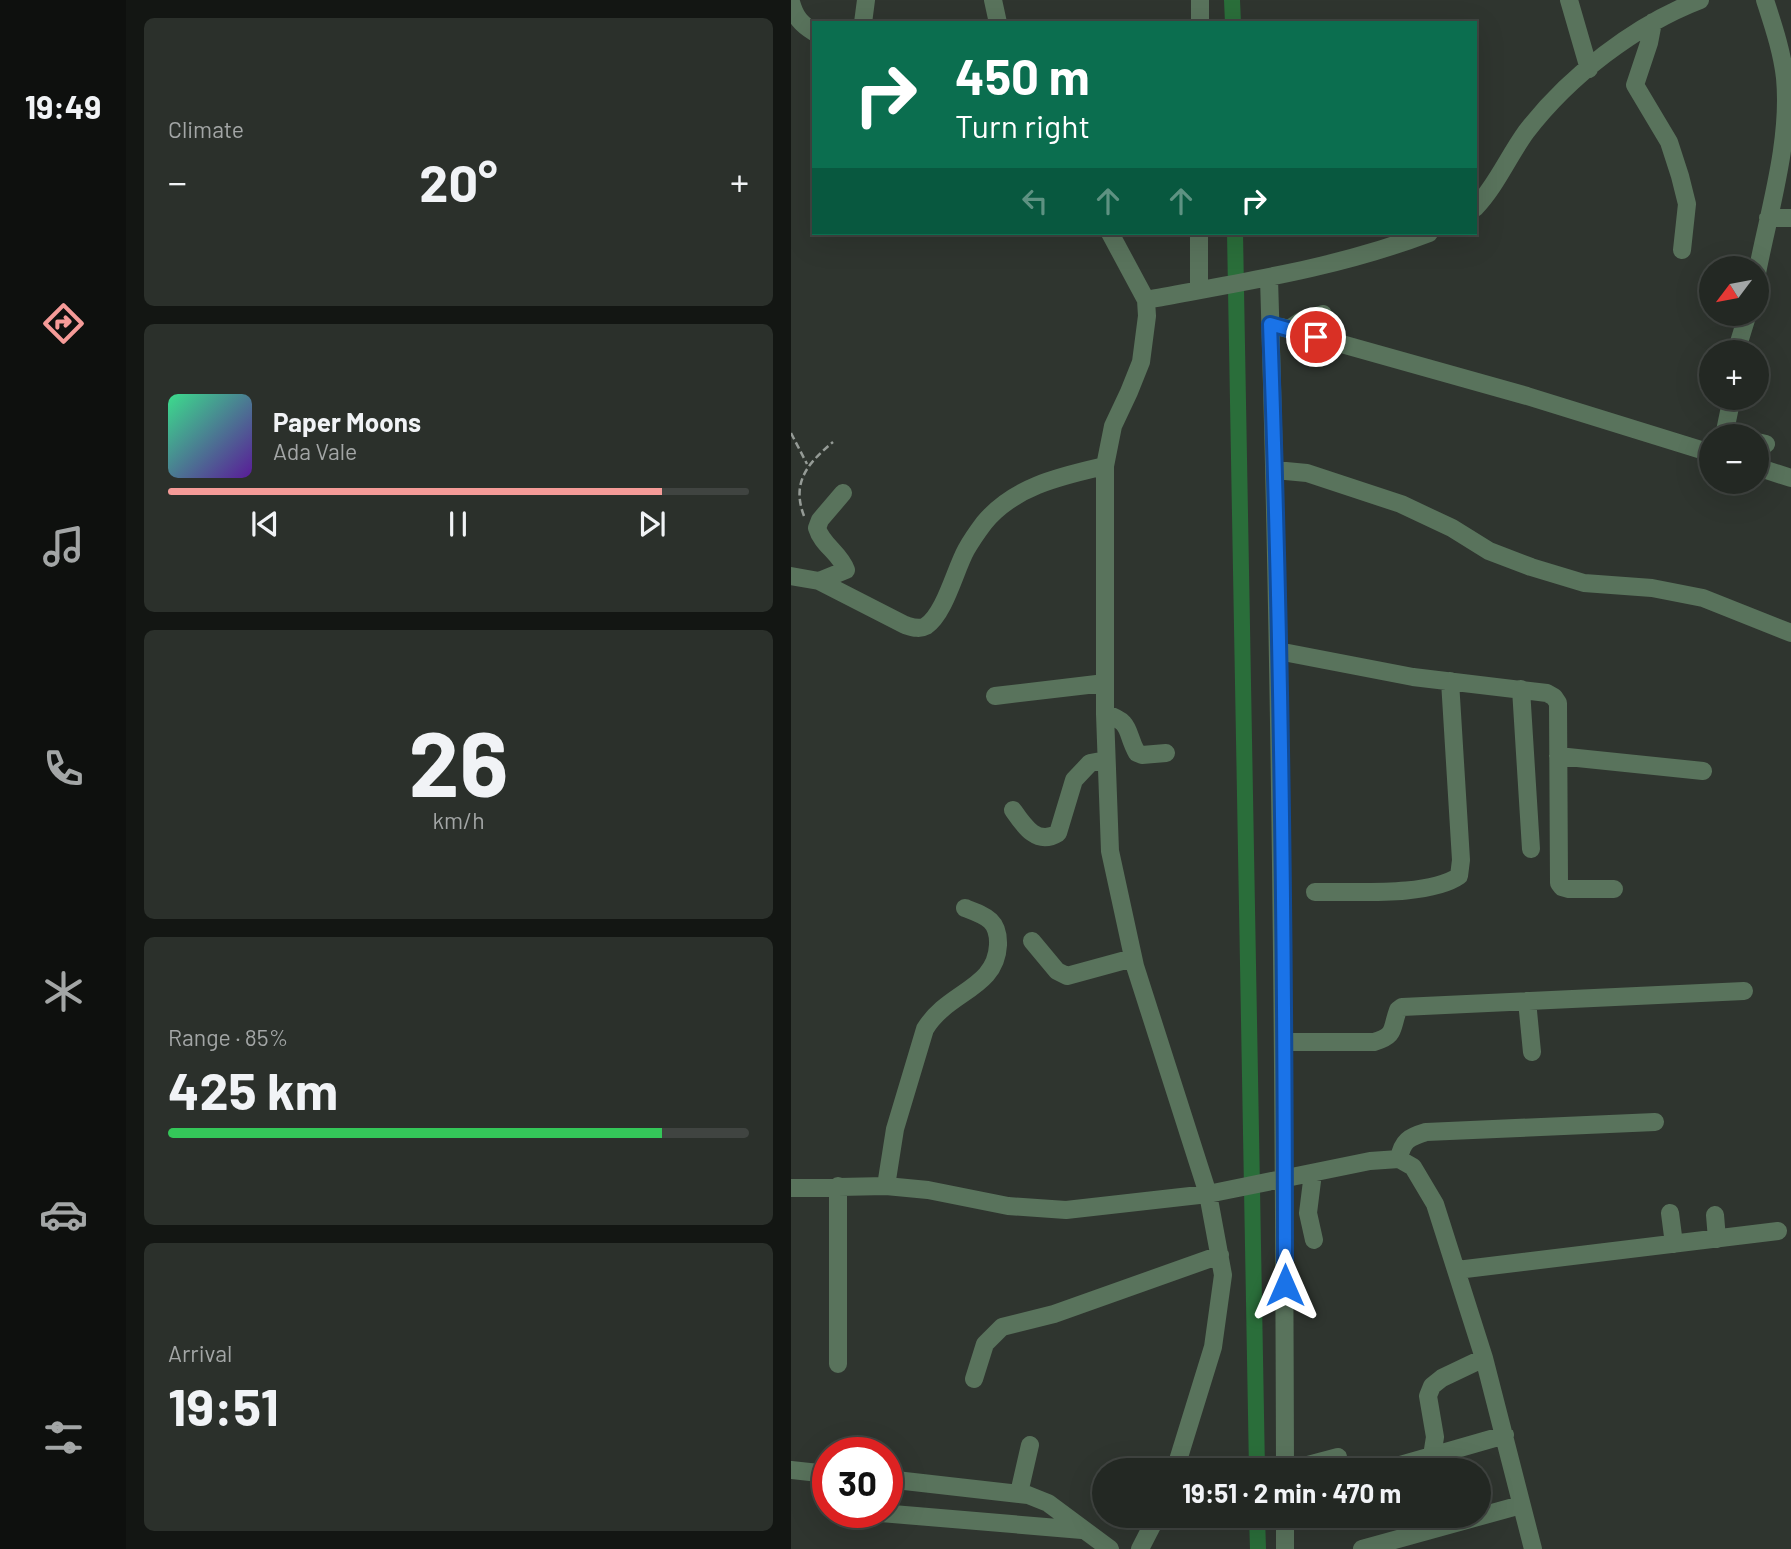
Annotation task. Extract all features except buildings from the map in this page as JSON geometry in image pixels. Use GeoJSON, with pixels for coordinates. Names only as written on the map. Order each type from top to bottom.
{"type":"FeatureCollection","features":[{"type":"Feature","properties":{"kind":"street"},"geometry":{"type":"LineString","coordinates":[[863,21],[866,0]]}},
{"type":"Feature","properties":{"kind":"street"},"geometry":{"type":"LineString","coordinates":[[993,0],[998,21]]}},
{"type":"Feature","properties":{"kind":"street"},"geometry":{"type":"LineString","coordinates":[[1200,0],[1200,21]]}},
{"type":"Feature","properties":{"kind":"street"},"geometry":{"type":"LineString","coordinates":[[1569,0],[1589,69]]}},
{"type":"Feature","properties":{"kind":"street"},"geometry":{"type":"LineString","coordinates":[[1477,206],[1550,103],[1639,30],[1700,0]]}},
{"type":"Feature","properties":{"kind":"street"},"geometry":{"type":"LineString","coordinates":[[1760,256],[1786,130],[1788,73],[1765,0]]}},
{"type":"Feature","properties":{"kind":"street"},"geometry":{"type":"LineString","coordinates":[[791,2],[794,14],[801,24],[812,31]]}},
{"type":"Feature","properties":{"kind":"street"},"geometry":{"type":"LineString","coordinates":[[1653,22],[1635,85],[1669,142],[1680,176],[1687,204],[1682,250]]}},
{"type":"Feature","properties":{"kind":"street"},"geometry":{"type":"LineString","coordinates":[[1768,218],[1791,218]]}},
{"type":"Feature","properties":{"kind":"street"},"geometry":{"type":"LineString","coordinates":[[1111,235],[1146,300],[1147,316],[1141,362],[1113,426],[1105,466],[1105,715],[1110,851],[1133,958],[1208,1194],[1223,1275],[1213,1347],[1179,1458]]}},
{"type":"Feature","properties":{"kind":"street"},"geometry":{"type":"LineString","coordinates":[[1199,235],[1206,289]]}},
{"type":"Feature","properties":{"kind":"street"},"geometry":{"type":"LineString","coordinates":[[1146,300],[1325,266],[1391,247],[1421,235]]}},
{"type":"Feature","properties":{"kind":"street"},"geometry":{"type":"LineString","coordinates":[[1260,280],[1270,324],[1275,470],[1284,1042],[1287,1458]]}},
{"type":"Feature","properties":{"kind":"street"},"geometry":{"type":"LineString","coordinates":[[1289,329],[1301,321],[1323,314]]}},
{"type":"Feature","properties":{"kind":"street"},"geometry":{"type":"LineString","coordinates":[[1270,324],[1527,396],[1699,449]]}},
{"type":"Feature","properties":{"kind":"street"},"geometry":{"type":"LineString","coordinates":[[791,576],[819,581],[905,625],[916,629],[925,627],[937,613],[967,549],[985,522],[999,509],[1035,485],[1105,466]]}},
{"type":"Feature","properties":{"kind":"street"},"geometry":{"type":"LineString","coordinates":[[1275,470],[1307,473],[1401,504],[1452,528],[1489,551],[1531,567],[1584,583],[1652,588],[1703,598],[1791,633]]}},
{"type":"Feature","properties":{"kind":"street"},"geometry":{"type":"LineString","coordinates":[[1769,471],[1791,478]]}},
{"type":"Feature","properties":{"kind":"street"},"geometry":{"type":"LineString","coordinates":[[819,581],[846,570],[840,558],[819,536],[817,528],[820,520],[843,493]]}},
{"type":"Feature","properties":{"kind":"street"},"geometry":{"type":"LineString","coordinates":[[1278,651],[1413,677],[1521,689],[1555,697],[1558,704],[1559,883],[1562,887],[1569,888],[1614,888]]}},
{"type":"Feature","properties":{"kind":"street"},"geometry":{"type":"LineString","coordinates":[[1315,892],[1429,889],[1447,884],[1458,876],[1461,860],[1450,681]]}},
{"type":"Feature","properties":{"kind":"street"},"geometry":{"type":"LineString","coordinates":[[995,696],[1105,683]]}},
{"type":"Feature","properties":{"kind":"street"},"geometry":{"type":"LineString","coordinates":[[1521,689],[1531,849]]}},
{"type":"Feature","properties":{"kind":"street"},"geometry":{"type":"LineString","coordinates":[[1105,715],[1125,723],[1137,753],[1166,752]]}},
{"type":"Feature","properties":{"kind":"street"},"geometry":{"type":"LineString","coordinates":[[1558,756],[1703,771]]}},
{"type":"Feature","properties":{"kind":"street"},"geometry":{"type":"LineString","coordinates":[[1013,810],[1027,830],[1039,837],[1051,838],[1058,833],[1074,780],[1090,763],[1106,760]]}},
{"type":"Feature","properties":{"kind":"street"},"geometry":{"type":"LineString","coordinates":[[885,1186],[895,1129],[925,1029],[932,1017],[947,1003],[990,974],[998,959],[999,937],[996,924],[989,917],[965,908]]}},
{"type":"Feature","properties":{"kind":"street"},"geometry":{"type":"LineString","coordinates":[[1033,941],[1057,971],[1067,976],[1133,958]]}},
{"type":"Feature","properties":{"kind":"street"},"geometry":{"type":"LineString","coordinates":[[1284,1042],[1374,1042],[1391,1035],[1398,1010],[1402,1007],[1744,991]]}},
{"type":"Feature","properties":{"kind":"street"},"geometry":{"type":"LineString","coordinates":[[1527,1001],[1532,1052]]}},
{"type":"Feature","properties":{"kind":"street"},"geometry":{"type":"LineString","coordinates":[[1399,1159],[1406,1140],[1426,1132],[1655,1122]]}},
{"type":"Feature","properties":{"kind":"street"},"geometry":{"type":"LineString","coordinates":[[791,1188],[885,1186],[928,1190],[1008,1206],[1053,1210],[1208,1194],[1370,1161],[1399,1159],[1413,1167],[1435,1204],[1484,1358],[1532,1549]]}},
{"type":"Feature","properties":{"kind":"street"},"geometry":{"type":"LineString","coordinates":[[1313,1173],[1307,1213],[1314,1240]]}},
{"type":"Feature","properties":{"kind":"street"},"geometry":{"type":"LineString","coordinates":[[838,1186],[838,1364]]}},
{"type":"Feature","properties":{"kind":"street"},"geometry":{"type":"LineString","coordinates":[[1670,1213],[1674,1244]]}},
{"type":"Feature","properties":{"kind":"street"},"geometry":{"type":"LineString","coordinates":[[1715,1214],[1717,1239]]}},
{"type":"Feature","properties":{"kind":"street"},"geometry":{"type":"LineString","coordinates":[[1457,1270],[1778,1231]]}},
{"type":"Feature","properties":{"kind":"street"},"geometry":{"type":"LineString","coordinates":[[974,1378],[985,1344],[1002,1327],[1090,1303],[1220,1255]]}},
{"type":"Feature","properties":{"kind":"street"},"geometry":{"type":"LineString","coordinates":[[1432,1456],[1435,1437],[1428,1396],[1432,1386],[1442,1378],[1484,1358]]}},
{"type":"Feature","properties":{"kind":"street"},"geometry":{"type":"LineString","coordinates":[[1425,1458],[1505,1435]]}},
{"type":"Feature","properties":{"kind":"street"},"geometry":{"type":"LineString","coordinates":[[1019,1493],[1030,1445]]}},
{"type":"Feature","properties":{"kind":"street"},"geometry":{"type":"LineString","coordinates":[[1334,1458],[1338,1457]]}},
{"type":"Feature","properties":{"kind":"street"},"geometry":{"type":"LineString","coordinates":[[791,1470],[812,1472]]}},
{"type":"Feature","properties":{"kind":"street"},"geometry":{"type":"LineString","coordinates":[[903,1481],[1019,1493],[1048,1503],[1110,1549]]}},
{"type":"Feature","properties":{"kind":"street"},"geometry":{"type":"LineString","coordinates":[[1362,1549],[1521,1506]]}},
{"type":"Feature","properties":{"kind":"street"},"geometry":{"type":"LineString","coordinates":[[903,1515],[1084,1531]]}},
{"type":"Feature","properties":{"kind":"street"},"geometry":{"type":"LineString","coordinates":[[1140,1549],[1151,1528]]}},
{"type":"Feature","properties":{"kind":"street"},"geometry":{"type":"LineString","coordinates":[[1285,1528],[1286,1549]]}},
{"type":"Feature","properties":{"kind":"path"},"geometry":{"type":"LineString","coordinates":[[791,433],[807,464]]}},
{"type":"Feature","properties":{"kind":"path"},"geometry":{"type":"LineString","coordinates":[[817,528],[805,518],[798,507],[795,492],[801,472],[807,464],[833,442]]}},
{"type":"Feature","properties":{"kind":"waterway"},"geometry":{"type":"LineString","coordinates":[[1232,0],[1233,21]]}},
{"type":"Feature","properties":{"kind":"waterway"},"geometry":{"type":"LineString","coordinates":[[1235,235],[1257,1458]]}},
{"type":"Feature","properties":{"kind":"waterway"},"geometry":{"type":"LineString","coordinates":[[1257,1528],[1258,1549]]}},
{"type":"Feature","properties":{"kind":"route"},"geometry":{"type":"LineString","coordinates":[[1285,1285],[1276,502],[1270,324],[1316,337]]}}]}
